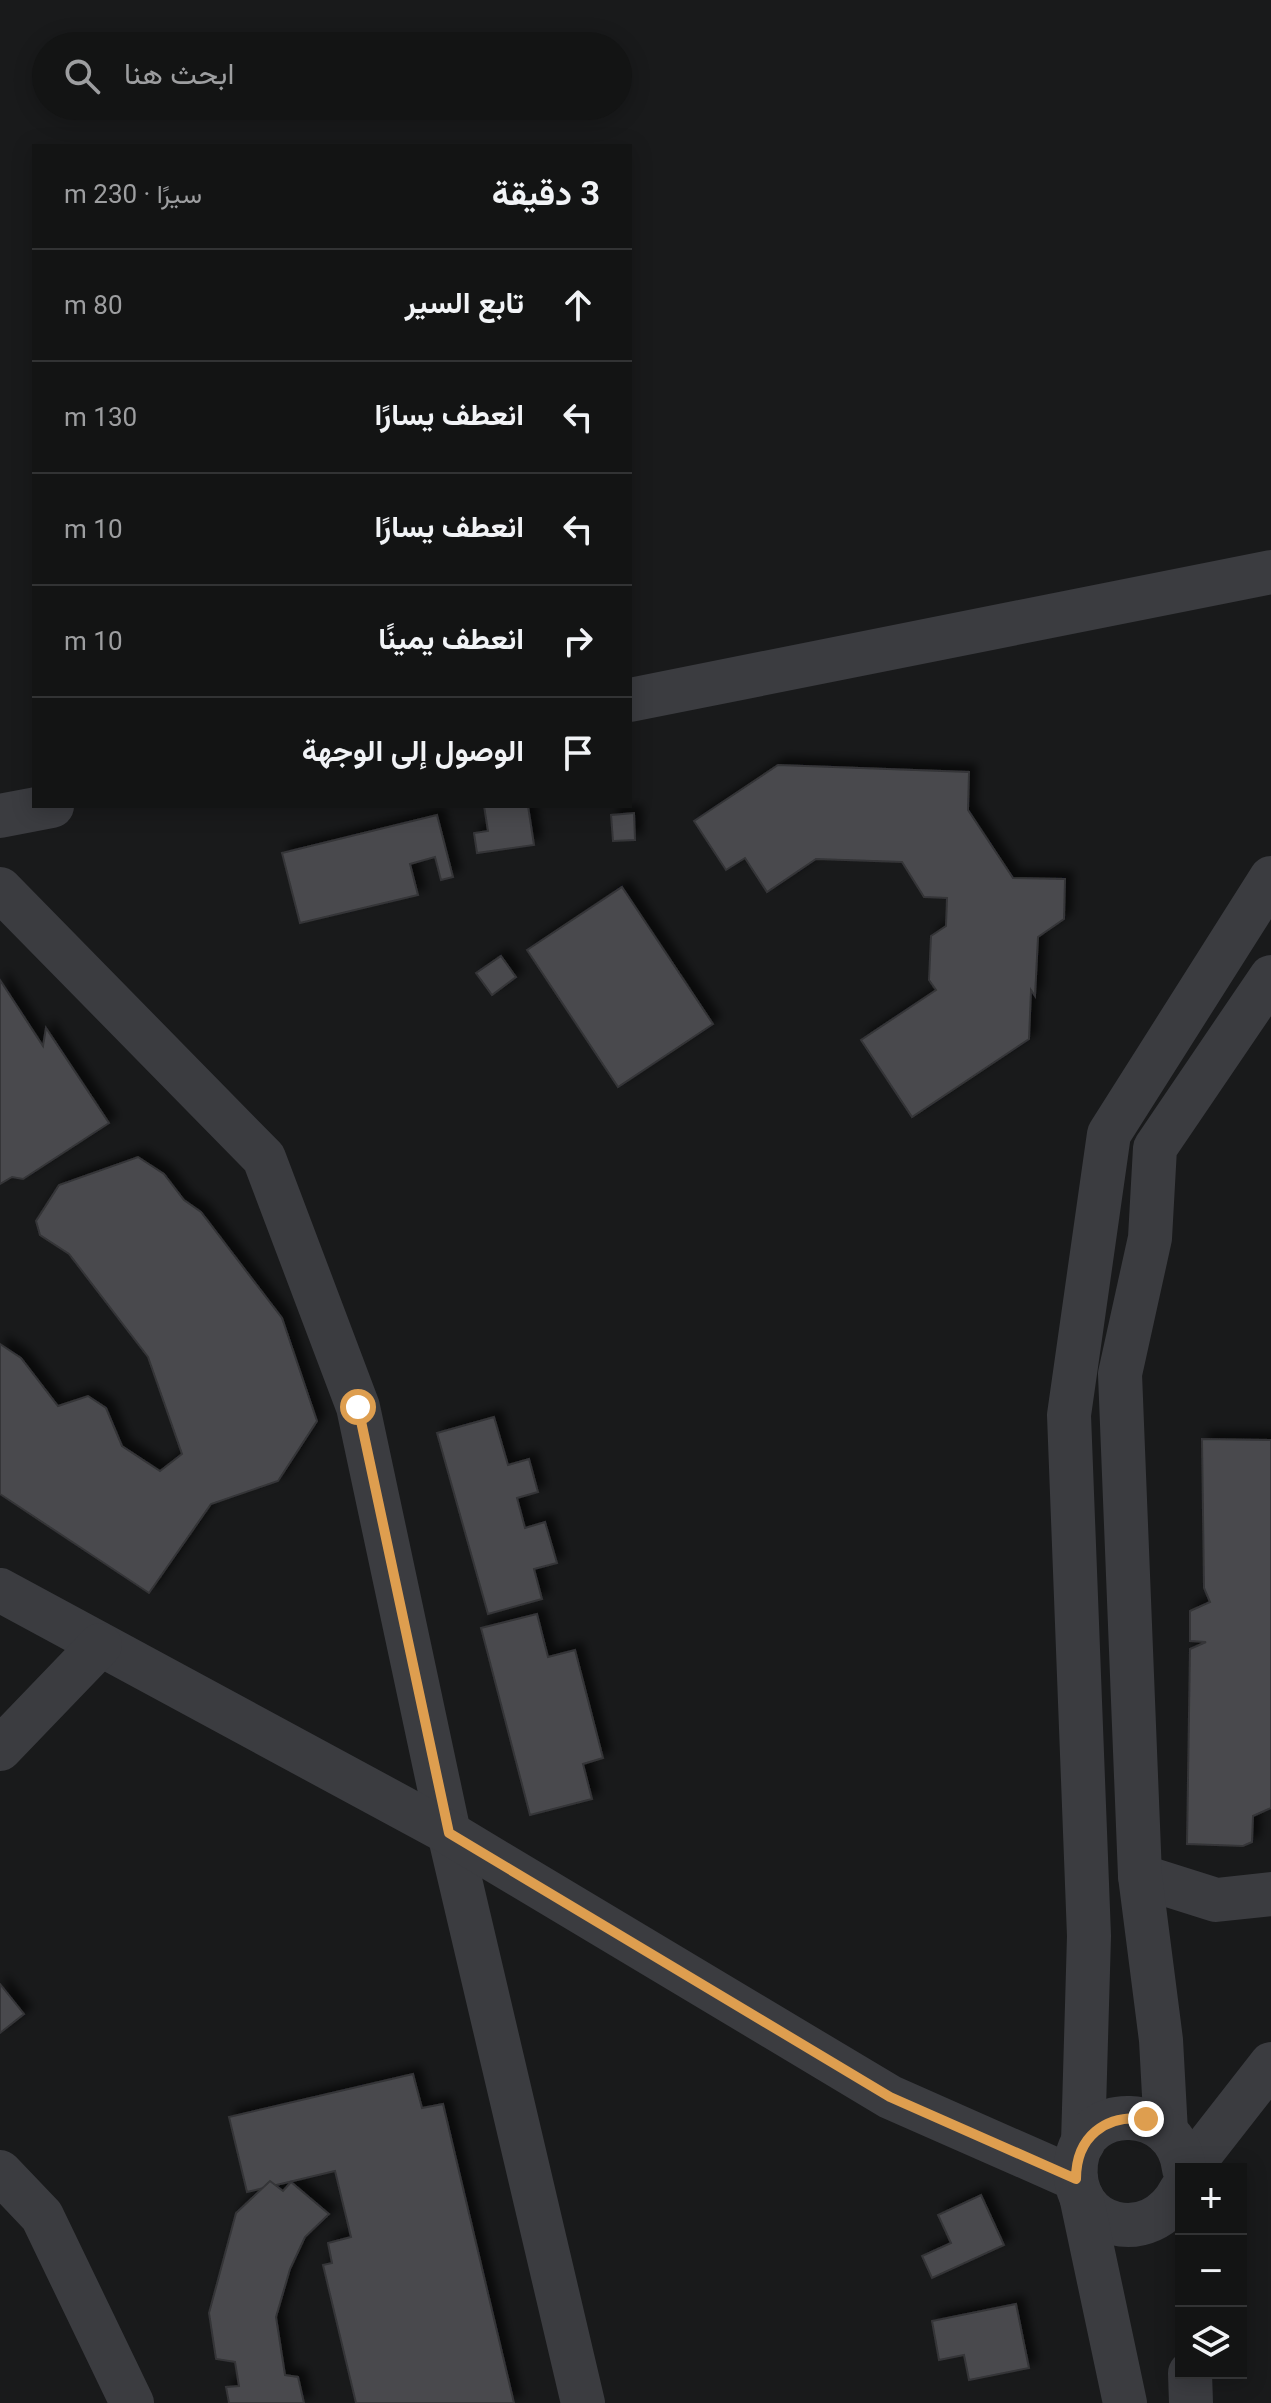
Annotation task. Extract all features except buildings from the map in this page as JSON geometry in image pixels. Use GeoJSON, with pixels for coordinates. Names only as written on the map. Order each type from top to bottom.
{"type":"FeatureCollection","features":[{"type":"Feature","properties":{"kind":"street"},"geometry":{"type":"LineString","coordinates":[[632,700],[1271,572]]}},
{"type":"Feature","properties":{"kind":"street"},"geometry":{"type":"LineString","coordinates":[[0,816],[42,808]]}},
{"type":"Feature","properties":{"kind":"street"},"geometry":{"type":"LineString","coordinates":[[1125,2403],[1080,2173],[1089,1936],[1069,1415],[1109,1134],[1271,878]]}},
{"type":"Feature","properties":{"kind":"street"},"geometry":{"type":"LineString","coordinates":[[0,889],[264,1158],[358,1407],[449,1833],[583,2403]]}},
{"type":"Feature","properties":{"kind":"street"},"geometry":{"type":"LineString","coordinates":[[1180,2157],[1140,1876],[1120,1374],[1150,1238],[1155,1148],[1271,977]]}},
{"type":"Feature","properties":{"kind":"street"},"geometry":{"type":"LineString","coordinates":[[0,1590],[449,1833],[890,2097],[1080,2173]]}},
{"type":"Feature","properties":{"kind":"street"},"geometry":{"type":"LineString","coordinates":[[0,1749],[100,1645]]}},
{"type":"Feature","properties":{"kind":"street"},"geometry":{"type":"LineString","coordinates":[[1140,1876],[1216,1900],[1271,1894]]}},
{"type":"Feature","properties":{"kind":"street"},"geometry":{"type":"LineString","coordinates":[[1180,2157],[1271,2064]]}},
{"type":"Feature","properties":{"kind":"street"},"geometry":{"type":"LineString","coordinates":[[1175,2200],[1164,2214],[1140,2225],[1123,2226],[1106,2221],[1091,2210],[1080,2173],[1095,2130],[1111,2120],[1128,2117],[1146,2119],[1180,2157]]}},
{"type":"Feature","properties":{"kind":"street"},"geometry":{"type":"LineString","coordinates":[[0,2172],[42,2216],[132,2403]]}},
{"type":"Feature","properties":{"kind":"street"},"geometry":{"type":"LineString","coordinates":[[1190,2379],[1191,2403]]}},
{"type":"Feature","properties":{"kind":"route"},"geometry":{"type":"LineString","coordinates":[[358,1407],[449,1833],[890,2097],[1076,2179],[1076,2160],[1083,2143],[1095,2130],[1111,2120],[1128,2117],[1146,2119]]}}]}
